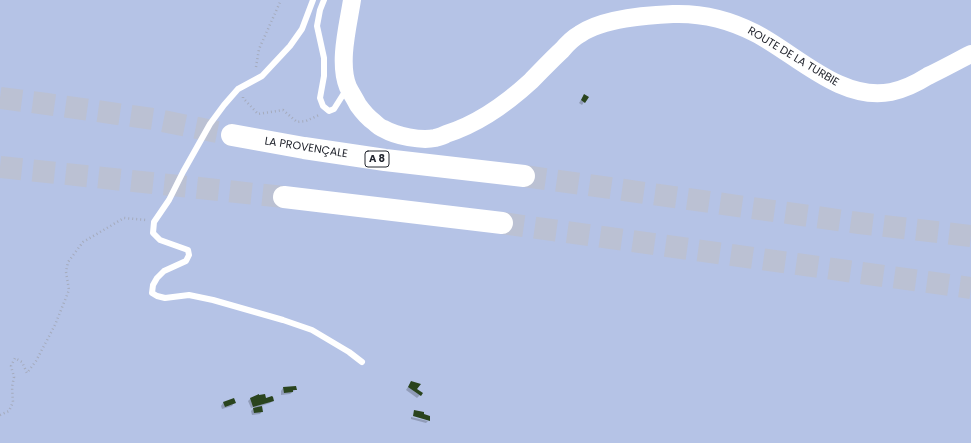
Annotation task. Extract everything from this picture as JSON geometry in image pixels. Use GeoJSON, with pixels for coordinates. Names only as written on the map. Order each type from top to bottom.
{"type":"FeatureCollection","features":[{"type":"Feature","properties":{"kind":"highway","name":"LA PROVENÇALE"},"geometry":{"type":"LineString","coordinates":[[232,135],[304,148],[385,160],[524,176]]}},
{"type":"Feature","properties":{"kind":"highway"},"geometry":{"type":"LineString","coordinates":[[284,197],[502,223]]}},
{"type":"Feature","properties":{"kind":"main road","name":"ROUTE DE LA TURBIE"},"geometry":{"type":"LineString","coordinates":[[352,0],[344,58],[345,74],[348,86],[355,100],[366,116],[384,129],[408,138],[434,139],[457,131],[484,117],[516,95],[567,44],[581,33],[596,26],[621,20],[655,15],[690,14],[703,15],[727,21],[754,32],[774,43],[835,83],[862,92],[884,93],[905,88],[971,54]]}},
{"type":"Feature","properties":{"kind":"lane"},"geometry":{"type":"LineString","coordinates":[[313,0],[302,29],[290,46],[262,76],[238,89],[210,124],[169,200],[154,222],[153,233],[160,240],[188,250],[189,255],[186,261],[164,271],[156,278],[152,293],[165,298],[190,295],[283,320],[312,330],[362,362]]}},
{"type":"Feature","properties":{"kind":"lane"},"geometry":{"type":"LineString","coordinates":[[324,0],[320,10],[318,26],[324,58],[324,76],[320,98],[323,106],[329,111],[334,109],[348,86]]}},
{"type":"Feature","properties":{"kind":"path"},"geometry":{"type":"LineString","coordinates":[[254,81],[259,49],[281,0]]}},
{"type":"Feature","properties":{"kind":"path"},"geometry":{"type":"LineString","coordinates":[[243,86],[243,98],[258,114],[283,110],[297,122],[306,121],[329,111]]}},
{"type":"Feature","properties":{"kind":"path"},"geometry":{"type":"LineString","coordinates":[[0,415],[9,411],[13,402],[12,387],[14,377],[12,366],[15,358],[22,362],[27,373],[36,361],[55,325],[69,290],[66,272],[68,262],[83,242],[124,218],[154,222]]}},
{"type":"Feature","properties":{"kind":"shaded area"},"geometry":{"type":"Polygon","coordinates":[[[0,0],[971,0],[971,443],[0,443],[0,0]]]}},
{"type":"Feature","properties":{"kind":"building"},"geometry":{"type":"Polygon","coordinates":[[[584,94],[589,97],[585,103],[581,100],[584,94]]]}},
{"type":"Feature","properties":{"kind":"building"},"geometry":{"type":"Polygon","coordinates":[[[411,381],[421,384],[417,389],[423,393],[421,396],[408,387],[411,381]]]}},
{"type":"Feature","properties":{"kind":"building"},"geometry":{"type":"Polygon","coordinates":[[[296,386],[297,390],[284,393],[283,387],[296,386]]]}},
{"type":"Feature","properties":{"kind":"building"},"geometry":{"type":"Polygon","coordinates":[[[259,394],[265,394],[266,398],[272,396],[274,401],[253,407],[250,398],[259,394]]]}},
{"type":"Feature","properties":{"kind":"building"},"geometry":{"type":"Polygon","coordinates":[[[234,398],[236,403],[225,407],[223,402],[234,398]]]}},
{"type":"Feature","properties":{"kind":"building"},"geometry":{"type":"Polygon","coordinates":[[[262,406],[263,412],[254,413],[253,408],[262,406]]]}},
{"type":"Feature","properties":{"kind":"building"},"geometry":{"type":"Polygon","coordinates":[[[414,410],[424,412],[424,414],[430,416],[430,421],[413,416],[414,410]]]}},
{"type":"Feature","properties":{"kind":"tunnel"},"geometry":{"type":"LineString","coordinates":[[0,98],[153,119],[232,135]]}},
{"type":"Feature","properties":{"kind":"tunnel"},"geometry":{"type":"LineString","coordinates":[[0,167],[284,197]]}},
{"type":"Feature","properties":{"kind":"tunnel"},"geometry":{"type":"LineString","coordinates":[[524,176],[859,223],[971,236]]}},
{"type":"Feature","properties":{"kind":"tunnel"},"geometry":{"type":"LineString","coordinates":[[502,223],[971,288]]}}]}
